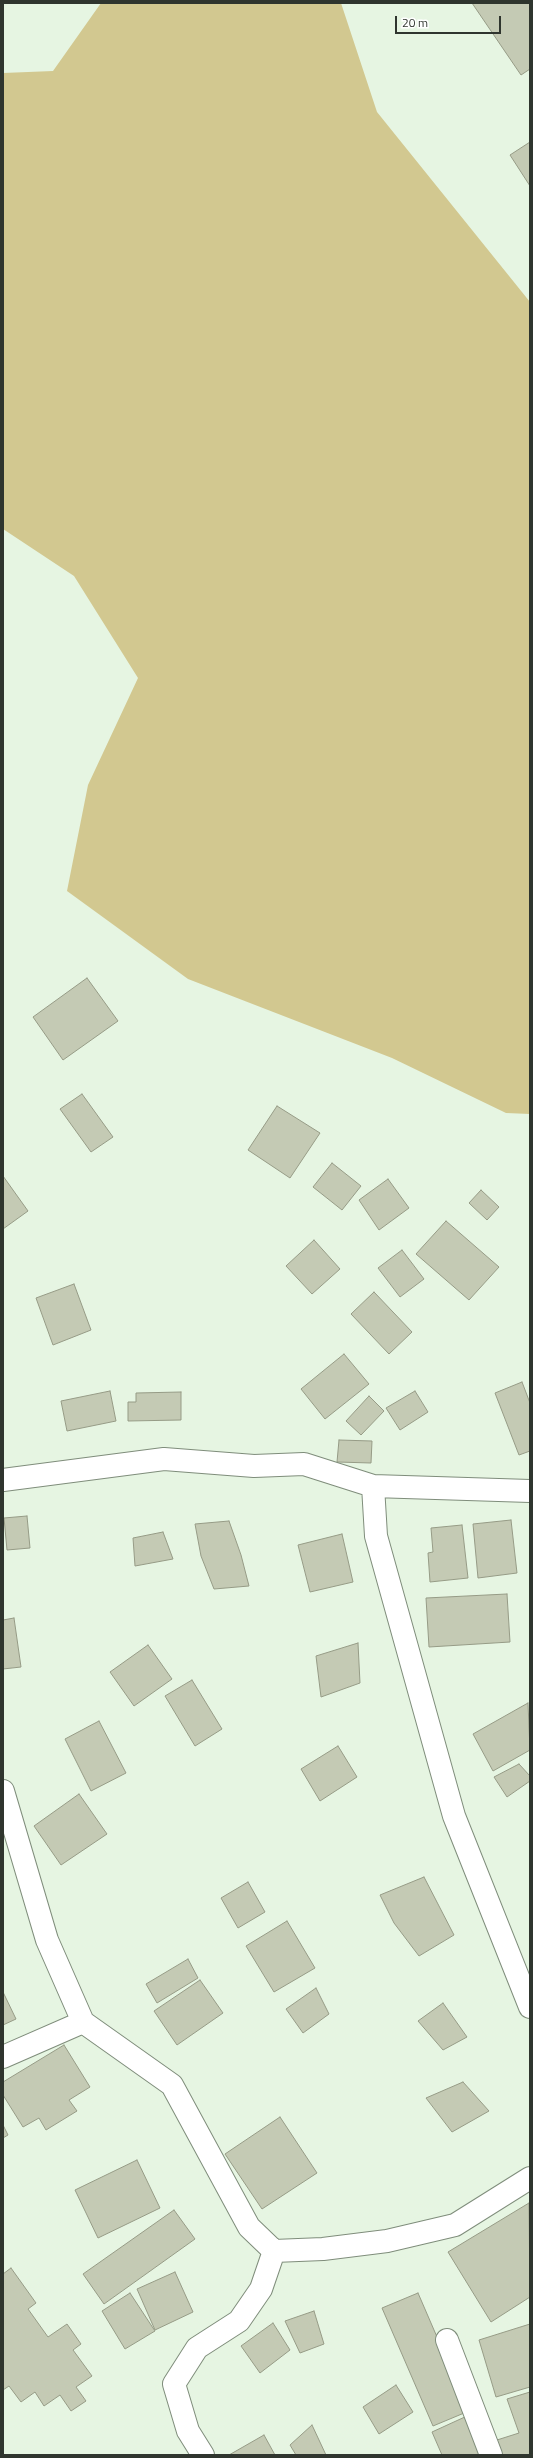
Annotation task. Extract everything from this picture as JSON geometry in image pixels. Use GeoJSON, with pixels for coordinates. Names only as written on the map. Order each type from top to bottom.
{"type":"FeatureCollection","features":[{"type":"Feature","properties":{"kind":"street"},"geometry":{"type":"LineString","coordinates":[[3,1480],[164,1459],[254,1466],[304,1464],[373,1486],[530,1491]]}},
{"type":"Feature","properties":{"kind":"street"},"geometry":{"type":"LineString","coordinates":[[373,1486],[376,1536],[454,1816],[530,2007]]}},
{"type":"Feature","properties":{"kind":"street"},"geometry":{"type":"LineString","coordinates":[[3,1791],[47,1940],[83,2022],[172,2085],[249,2227],[274,2251],[322,2249],[387,2241],[455,2225],[530,2178]]}},
{"type":"Feature","properties":{"kind":"street"},"geometry":{"type":"LineString","coordinates":[[3,2057],[83,2022]]}},
{"type":"Feature","properties":{"kind":"street"},"geometry":{"type":"LineString","coordinates":[[203,2455],[188,2431],[174,2384],[197,2348],[239,2321],[261,2289],[274,2251]]}},
{"type":"Feature","properties":{"kind":"street"},"geometry":{"type":"LineString","coordinates":[[447,2340],[491,2455]]}},
{"type":"Feature","properties":{"kind":"shaded area"},"geometry":{"type":"Polygon","coordinates":[[[101,3],[341,3],[377,112],[530,302],[530,1114],[506,1113],[392,1058],[188,979],[67,891],[88,785],[138,678],[74,576],[3,529],[3,73],[53,71],[101,3]]]}},
{"type":"Feature","properties":{"kind":"building"},"geometry":{"type":"Polygon","coordinates":[[[472,3],[530,3],[530,69],[521,75],[472,3]]]}},
{"type":"Feature","properties":{"kind":"building"},"geometry":{"type":"Polygon","coordinates":[[[530,142],[530,186],[510,155],[530,142]]]}},
{"type":"Feature","properties":{"kind":"building"},"geometry":{"type":"Polygon","coordinates":[[[87,978],[118,1021],[63,1060],[33,1017],[87,978]]]}},
{"type":"Feature","properties":{"kind":"building"},"geometry":{"type":"Polygon","coordinates":[[[82,1094],[113,1137],[91,1152],[60,1109],[82,1094]]]}},
{"type":"Feature","properties":{"kind":"building"},"geometry":{"type":"Polygon","coordinates":[[[277,1106],[320,1133],[290,1178],[248,1150],[277,1106]]]}},
{"type":"Feature","properties":{"kind":"building"},"geometry":{"type":"Polygon","coordinates":[[[332,1163],[361,1186],[342,1210],[313,1187],[332,1163]]]}},
{"type":"Feature","properties":{"kind":"building"},"geometry":{"type":"Polygon","coordinates":[[[3,1176],[28,1211],[3,1229],[3,1176]]]}},
{"type":"Feature","properties":{"kind":"building"},"geometry":{"type":"Polygon","coordinates":[[[388,1179],[409,1208],[379,1230],[359,1200],[388,1179]]]}},
{"type":"Feature","properties":{"kind":"building"},"geometry":{"type":"Polygon","coordinates":[[[481,1190],[499,1207],[487,1220],[469,1203],[481,1190]]]}},
{"type":"Feature","properties":{"kind":"building"},"geometry":{"type":"Polygon","coordinates":[[[446,1221],[499,1267],[469,1300],[416,1254],[446,1221]]]}},
{"type":"Feature","properties":{"kind":"building"},"geometry":{"type":"Polygon","coordinates":[[[314,1240],[340,1269],[312,1294],[286,1266],[314,1240]]]}},
{"type":"Feature","properties":{"kind":"building"},"geometry":{"type":"Polygon","coordinates":[[[402,1250],[424,1279],[400,1297],[378,1268],[402,1250]]]}},
{"type":"Feature","properties":{"kind":"building"},"geometry":{"type":"Polygon","coordinates":[[[74,1284],[91,1330],[53,1345],[36,1298],[74,1284]]]}},
{"type":"Feature","properties":{"kind":"building"},"geometry":{"type":"Polygon","coordinates":[[[374,1292],[412,1332],[389,1354],[351,1314],[374,1292]]]}},
{"type":"Feature","properties":{"kind":"building"},"geometry":{"type":"Polygon","coordinates":[[[344,1354],[369,1384],[325,1419],[301,1389],[344,1354]]]}},
{"type":"Feature","properties":{"kind":"building"},"geometry":{"type":"Polygon","coordinates":[[[522,1382],[530,1403],[530,1451],[519,1455],[495,1393],[522,1382]]]}},
{"type":"Feature","properties":{"kind":"building"},"geometry":{"type":"Polygon","coordinates":[[[110,1391],[116,1421],[67,1431],[61,1401],[110,1391]]]}},
{"type":"Feature","properties":{"kind":"building"},"geometry":{"type":"Polygon","coordinates":[[[415,1391],[428,1412],[400,1430],[386,1408],[415,1391]]]}},
{"type":"Feature","properties":{"kind":"building"},"geometry":{"type":"Polygon","coordinates":[[[181,1392],[181,1420],[128,1421],[128,1402],[136,1402],[136,1393],[181,1392]]]}},
{"type":"Feature","properties":{"kind":"building"},"geometry":{"type":"Polygon","coordinates":[[[369,1396],[384,1411],[361,1435],[346,1421],[369,1396]]]}},
{"type":"Feature","properties":{"kind":"building"},"geometry":{"type":"Polygon","coordinates":[[[339,1440],[372,1441],[371,1463],[337,1462],[339,1440]]]}},
{"type":"Feature","properties":{"kind":"building"},"geometry":{"type":"Polygon","coordinates":[[[27,1516],[30,1548],[7,1550],[4,1518],[27,1516]]]}},
{"type":"Feature","properties":{"kind":"building"},"geometry":{"type":"Polygon","coordinates":[[[511,1520],[517,1573],[478,1578],[473,1524],[511,1520]]]}},
{"type":"Feature","properties":{"kind":"building"},"geometry":{"type":"Polygon","coordinates":[[[229,1521],[241,1555],[249,1586],[214,1589],[201,1556],[195,1524],[229,1521]]]}},
{"type":"Feature","properties":{"kind":"building"},"geometry":{"type":"Polygon","coordinates":[[[462,1525],[468,1578],[430,1582],[428,1553],[433,1552],[431,1528],[462,1525]]]}},
{"type":"Feature","properties":{"kind":"building"},"geometry":{"type":"Polygon","coordinates":[[[163,1532],[173,1559],[135,1566],[133,1538],[163,1532]]]}},
{"type":"Feature","properties":{"kind":"building"},"geometry":{"type":"Polygon","coordinates":[[[342,1534],[353,1582],[310,1592],[298,1545],[342,1534]]]}},
{"type":"Feature","properties":{"kind":"building"},"geometry":{"type":"Polygon","coordinates":[[[507,1594],[510,1642],[429,1647],[426,1598],[507,1594]]]}},
{"type":"Feature","properties":{"kind":"building"},"geometry":{"type":"Polygon","coordinates":[[[14,1618],[21,1667],[3,1669],[3,1620],[14,1618]]]}},
{"type":"Feature","properties":{"kind":"building"},"geometry":{"type":"Polygon","coordinates":[[[358,1643],[360,1683],[321,1697],[316,1656],[358,1643]]]}},
{"type":"Feature","properties":{"kind":"building"},"geometry":{"type":"Polygon","coordinates":[[[148,1645],[172,1679],[134,1706],[110,1672],[148,1645]]]}},
{"type":"Feature","properties":{"kind":"building"},"geometry":{"type":"Polygon","coordinates":[[[192,1680],[222,1729],[195,1746],[165,1696],[192,1680]]]}},
{"type":"Feature","properties":{"kind":"building"},"geometry":{"type":"Polygon","coordinates":[[[528,1703],[530,1750],[493,1771],[473,1734],[528,1703]]]}},
{"type":"Feature","properties":{"kind":"building"},"geometry":{"type":"Polygon","coordinates":[[[99,1721],[126,1773],[91,1791],[65,1739],[99,1721]]]}},
{"type":"Feature","properties":{"kind":"building"},"geometry":{"type":"Polygon","coordinates":[[[338,1746],[357,1777],[320,1801],[301,1769],[338,1746]]]}},
{"type":"Feature","properties":{"kind":"building"},"geometry":{"type":"Polygon","coordinates":[[[519,1764],[530,1776],[530,1781],[507,1797],[494,1777],[519,1764]]]}},
{"type":"Feature","properties":{"kind":"building"},"geometry":{"type":"Polygon","coordinates":[[[79,1794],[107,1834],[61,1865],[34,1826],[79,1794]]]}},
{"type":"Feature","properties":{"kind":"building"},"geometry":{"type":"Polygon","coordinates":[[[424,1877],[454,1935],[419,1956],[394,1923],[380,1895],[424,1877]]]}},
{"type":"Feature","properties":{"kind":"building"},"geometry":{"type":"Polygon","coordinates":[[[248,1882],[265,1912],[238,1928],[221,1898],[248,1882]]]}},
{"type":"Feature","properties":{"kind":"building"},"geometry":{"type":"Polygon","coordinates":[[[287,1921],[315,1968],[274,1992],[246,1946],[287,1921]]]}},
{"type":"Feature","properties":{"kind":"building"},"geometry":{"type":"Polygon","coordinates":[[[188,1959],[198,1978],[157,2003],[146,1984],[188,1959]]]}},
{"type":"Feature","properties":{"kind":"building"},"geometry":{"type":"Polygon","coordinates":[[[200,1980],[223,2013],[177,2045],[154,2011],[200,1980]]]}},
{"type":"Feature","properties":{"kind":"building"},"geometry":{"type":"Polygon","coordinates":[[[316,1988],[329,2014],[303,2033],[286,2009],[316,1988]]]}},
{"type":"Feature","properties":{"kind":"building"},"geometry":{"type":"Polygon","coordinates":[[[3,1992],[16,2019],[3,2025],[3,1992]]]}},
{"type":"Feature","properties":{"kind":"building"},"geometry":{"type":"Polygon","coordinates":[[[443,2003],[467,2037],[443,2050],[418,2021],[443,2003]]]}},
{"type":"Feature","properties":{"kind":"building"},"geometry":{"type":"Polygon","coordinates":[[[64,2045],[90,2087],[69,2100],[77,2111],[46,2130],[39,2118],[23,2127],[3,2095],[3,2082],[64,2045]]]}},
{"type":"Feature","properties":{"kind":"building"},"geometry":{"type":"Polygon","coordinates":[[[463,2082],[489,2111],[452,2132],[426,2098],[463,2082]]]}},
{"type":"Feature","properties":{"kind":"building"},"geometry":{"type":"Polygon","coordinates":[[[280,2117],[317,2173],[262,2209],[225,2154],[280,2117]]]}},
{"type":"Feature","properties":{"kind":"building"},"geometry":{"type":"Polygon","coordinates":[[[3,2125],[8,2135],[3,2138],[3,2125]]]}},
{"type":"Feature","properties":{"kind":"building"},"geometry":{"type":"Polygon","coordinates":[[[137,2160],[160,2208],[98,2238],[75,2190],[137,2160]]]}},
{"type":"Feature","properties":{"kind":"building"},"geometry":{"type":"Polygon","coordinates":[[[529,2203],[530,2297],[491,2322],[448,2252],[529,2203]]]}},
{"type":"Feature","properties":{"kind":"building"},"geometry":{"type":"Polygon","coordinates":[[[174,2210],[195,2239],[104,2304],[83,2274],[174,2210]]]}},
{"type":"Feature","properties":{"kind":"building"},"geometry":{"type":"Polygon","coordinates":[[[11,2268],[36,2303],[28,2309],[48,2337],[67,2324],[81,2344],[73,2350],[92,2376],[76,2387],[86,2401],[71,2411],[60,2395],[44,2406],[35,2392],[21,2402],[9,2386],[3,2390],[3,2274],[11,2268]]]}},
{"type":"Feature","properties":{"kind":"building"},"geometry":{"type":"Polygon","coordinates":[[[175,2272],[193,2312],[155,2330],[137,2289],[175,2272]]]}},
{"type":"Feature","properties":{"kind":"building"},"geometry":{"type":"Polygon","coordinates":[[[130,2293],[155,2331],[125,2349],[102,2311],[130,2293]]]}},
{"type":"Feature","properties":{"kind":"building"},"geometry":{"type":"Polygon","coordinates":[[[418,2293],[469,2411],[433,2426],[382,2308],[418,2293]]]}},
{"type":"Feature","properties":{"kind":"building"},"geometry":{"type":"Polygon","coordinates":[[[314,2311],[324,2344],[300,2353],[285,2321],[314,2311]]]}},
{"type":"Feature","properties":{"kind":"building"},"geometry":{"type":"Polygon","coordinates":[[[273,2323],[290,2350],[260,2373],[241,2346],[273,2323]]]}},
{"type":"Feature","properties":{"kind":"building"},"geometry":{"type":"Polygon","coordinates":[[[530,2324],[530,2387],[496,2397],[479,2340],[530,2324]]]}},
{"type":"Feature","properties":{"kind":"building"},"geometry":{"type":"Polygon","coordinates":[[[396,2385],[413,2412],[379,2434],[363,2407],[396,2385]]]}},
{"type":"Feature","properties":{"kind":"building"},"geometry":{"type":"Polygon","coordinates":[[[530,2392],[530,2455],[502,2455],[497,2440],[519,2433],[507,2399],[530,2392]]]}},
{"type":"Feature","properties":{"kind":"building"},"geometry":{"type":"Polygon","coordinates":[[[467,2416],[485,2455],[442,2455],[432,2432],[467,2416]]]}},
{"type":"Feature","properties":{"kind":"building"},"geometry":{"type":"Polygon","coordinates":[[[312,2425],[326,2455],[296,2455],[290,2445],[312,2425]]]}},
{"type":"Feature","properties":{"kind":"building"},"geometry":{"type":"Polygon","coordinates":[[[264,2435],[275,2455],[229,2455],[264,2435]]]}}]}
